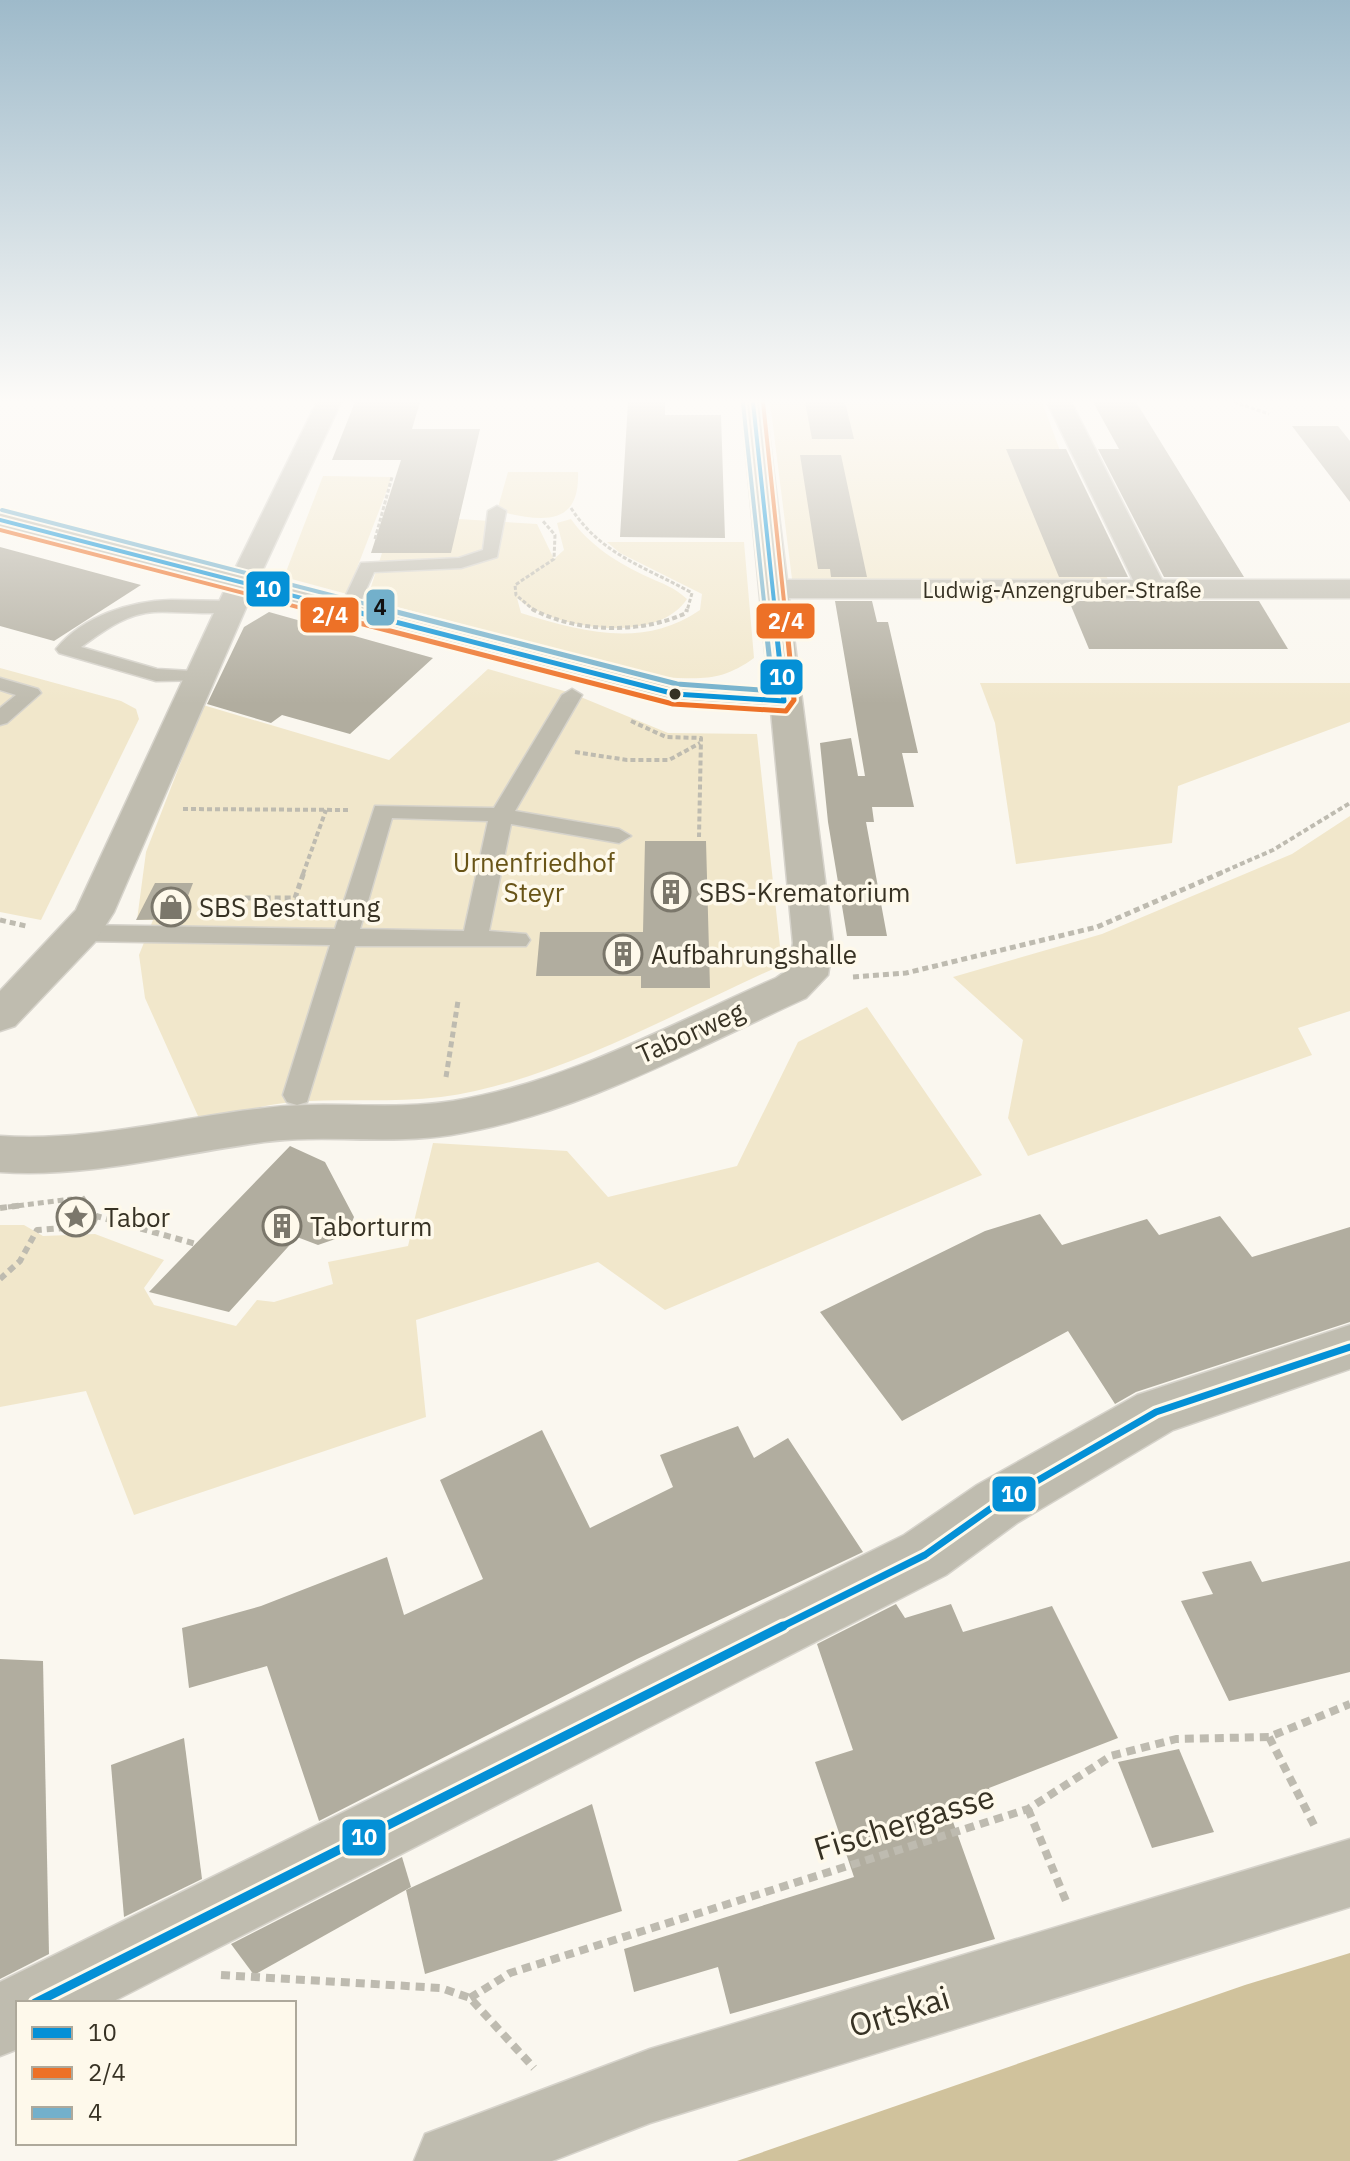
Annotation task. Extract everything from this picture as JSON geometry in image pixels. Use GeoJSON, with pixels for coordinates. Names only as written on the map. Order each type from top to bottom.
{"type":"FeatureCollection","features":[{"type":"Feature","properties":{"kind":"street"},"geometry":{"type":"LineString","coordinates":[[0,1016],[81,933],[95,912],[281,503]]}},
{"type":"Feature","properties":{"kind":"street"},"geometry":{"type":"LineString","coordinates":[[764,503],[813,943],[808,975]]}},
{"type":"Feature","properties":{"kind":"street"},"geometry":{"type":"LineString","coordinates":[[1109,503],[1152,589]]}},
{"type":"Feature","properties":{"kind":"street"},"geometry":{"type":"LineString","coordinates":[[0,520],[237,595],[348,610],[675,694],[742,701],[784,701]]}},
{"type":"Feature","properties":{"kind":"street","name":"Ludwig-Anzengruber-Straße"},"geometry":{"type":"LineString","coordinates":[[773,589],[1350,589]]}},
{"type":"Feature","properties":{"kind":"street","name":"Taborweg"},"geometry":{"type":"LineString","coordinates":[[0,1154],[51,1158],[109,1155],[264,1125],[316,1120],[449,1119],[500,1109],[554,1092],[791,988],[808,975]]}},
{"type":"Feature","properties":{"kind":"street"},"geometry":{"type":"LineString","coordinates":[[39,2001],[925,1555],[997,1504],[1156,1412],[1350,1347]]}},
{"type":"Feature","properties":{"kind":"street","name":"Ortskai"},"geometry":{"type":"LineString","coordinates":[[452,2161],[650,2086],[1344,1875]]}},
{"type":"Feature","properties":{"kind":"lane"},"geometry":{"type":"LineString","coordinates":[[348,610],[367,567],[461,563],[491,553],[497,511]]}},
{"type":"Feature","properties":{"kind":"lane"},"geometry":{"type":"LineString","coordinates":[[201,676],[156,675],[66,649],[114,617],[128,612],[237,595]]}},
{"type":"Feature","properties":{"kind":"lane"},"geometry":{"type":"LineString","coordinates":[[0,684],[31,693],[0,719]]}},
{"type":"Feature","properties":{"kind":"lane"},"geometry":{"type":"LineString","coordinates":[[475,939],[501,815],[572,695]]}},
{"type":"Feature","properties":{"kind":"lane"},"geometry":{"type":"LineString","coordinates":[[297,1095],[383,811],[501,815],[619,836]]}},
{"type":"Feature","properties":{"kind":"lane"},"geometry":{"type":"LineString","coordinates":[[81,933],[517,940]]}},
{"type":"Feature","properties":{"kind":"path"},"geometry":{"type":"LineString","coordinates":[[367,567],[385,503]]}},
{"type":"Feature","properties":{"kind":"path"},"geometry":{"type":"LineString","coordinates":[[542,520],[555,535],[554,559],[515,585],[523,604],[535,611],[623,630],[662,627],[686,613],[692,593],[667,577],[627,564],[596,543],[571,508]]}},
{"type":"Feature","properties":{"kind":"path"},"geometry":{"type":"LineString","coordinates":[[572,695],[666,737],[701,738],[699,837]]}},
{"type":"Feature","properties":{"kind":"path"},"geometry":{"type":"LineString","coordinates":[[541,746],[627,760],[669,760],[701,742]]}},
{"type":"Feature","properties":{"kind":"path"},"geometry":{"type":"LineString","coordinates":[[808,975],[854,977],[906,973],[1012,950],[1097,927],[1273,850],[1350,803]]}},
{"type":"Feature","properties":{"kind":"path"},"geometry":{"type":"LineString","coordinates":[[174,809],[383,811]]}},
{"type":"Feature","properties":{"kind":"path"},"geometry":{"type":"LineString","coordinates":[[215,937],[231,898],[295,898],[326,810]]}},
{"type":"Feature","properties":{"kind":"path"},"geometry":{"type":"LineString","coordinates":[[82,1197],[96,1216],[196,1244]]}},
{"type":"Feature","properties":{"kind":"path"},"geometry":{"type":"LineString","coordinates":[[0,1279],[20,1261],[37,1230],[92,1226],[96,1216]]}},
{"type":"Feature","properties":{"kind":"path","name":"Fischergasse"},"geometry":{"type":"LineString","coordinates":[[470,1998],[510,1973],[1028,1809],[1111,1756],[1176,1739],[1269,1737],[1350,1704]]}},
{"type":"Feature","properties":{"kind":"path"},"geometry":{"type":"LineString","coordinates":[[1269,1737],[1344,1875]]}},
{"type":"Feature","properties":{"kind":"path"},"geometry":{"type":"LineString","coordinates":[[1028,1809],[1058,1882]]}},
{"type":"Feature","properties":{"kind":"path"},"geometry":{"type":"LineString","coordinates":[[211,1975],[441,1988],[470,1998],[487,2017]]}},
{"type":"Feature","properties":{"kind":"green space"},"geometry":{"type":"Polygon","coordinates":[[[313,503],[382,503],[347,594],[284,577],[313,503]]]}},
{"type":"Feature","properties":{"kind":"green space"},"geometry":{"type":"Polygon","coordinates":[[[499,503],[572,503],[554,517],[527,517],[497,511],[499,503]]]}},
{"type":"Feature","properties":{"kind":"green space"},"geometry":{"type":"Polygon","coordinates":[[[783,503],[1079,503],[1108,580],[792,579],[783,503]]]}},
{"type":"Feature","properties":{"kind":"green space"},"geometry":{"type":"Polygon","coordinates":[[[459,519],[537,524],[554,559],[564,550],[557,523],[571,519],[605,553],[687,599],[672,614],[652,623],[629,628],[604,628],[554,618],[517,598],[521,613],[567,626],[612,633],[657,630],[678,622],[700,610],[702,594],[620,553],[607,542],[744,542],[754,658],[720,675],[661,677],[367,599],[382,553],[459,519]]]}},
{"type":"Feature","properties":{"kind":"green space"},"geometry":{"type":"Polygon","coordinates":[[[0,668],[121,701],[136,709],[139,719],[41,920],[0,912],[0,668]]]}},
{"type":"Feature","properties":{"kind":"green space","name":"Urnenfriedhof Steyr"},"geometry":{"type":"Polygon","coordinates":[[[488,669],[571,693],[668,733],[757,734],[782,965],[614,1043],[526,1077],[483,1089],[423,1099],[294,1102],[222,1115],[198,1116],[145,998],[139,955],[153,920],[137,920],[146,852],[203,705],[389,760],[488,669]]]}},
{"type":"Feature","properties":{"kind":"green space"},"geometry":{"type":"Polygon","coordinates":[[[980,683],[1350,683],[1350,722],[1178,786],[1172,843],[1016,864],[995,723],[980,683]]]}},
{"type":"Feature","properties":{"kind":"green space"},"geometry":{"type":"Polygon","coordinates":[[[1350,816],[1350,1011],[1298,1028],[1312,1055],[1028,1156],[1008,1118],[1023,1040],[953,977],[1102,934],[1292,854],[1350,816]]]}},
{"type":"Feature","properties":{"kind":"green space"},"geometry":{"type":"Polygon","coordinates":[[[867,1007],[982,1175],[665,1310],[598,1262],[416,1320],[426,1417],[134,1515],[86,1391],[0,1407],[0,1225],[24,1225],[43,1236],[95,1234],[164,1260],[144,1288],[154,1305],[236,1326],[257,1300],[274,1302],[333,1284],[328,1262],[408,1246],[433,1143],[567,1151],[608,1197],[737,1166],[798,1042],[867,1007]]]}},
{"type":"Feature","properties":{"kind":"shaded area"},"geometry":{"type":"Polygon","coordinates":[[[1350,1953],[1350,2161],[737,2161],[1245,1985],[1350,1953]]]}},
{"type":"Feature","properties":{"kind":"building"},"geometry":{"type":"Polygon","coordinates":[[[387,503],[463,503],[451,553],[371,553],[387,503]]]}},
{"type":"Feature","properties":{"kind":"building"},"geometry":{"type":"Polygon","coordinates":[[[622,503],[724,503],[725,538],[620,537],[622,503]]]}},
{"type":"Feature","properties":{"kind":"building"},"geometry":{"type":"Polygon","coordinates":[[[808,503],[851,503],[867,577],[831,577],[830,569],[818,569],[808,503]]]}},
{"type":"Feature","properties":{"kind":"building"},"geometry":{"type":"Polygon","coordinates":[[[1028,503],[1092,503],[1128,577],[1059,577],[1028,503]]]}},
{"type":"Feature","properties":{"kind":"building"},"geometry":{"type":"Polygon","coordinates":[[[1126,503],[1198,503],[1244,577],[1164,577],[1126,503]]]}},
{"type":"Feature","properties":{"kind":"building"},"geometry":{"type":"Polygon","coordinates":[[[0,547],[141,585],[54,641],[0,626],[0,547]]]}},
{"type":"Feature","properties":{"kind":"building"},"geometry":{"type":"Polygon","coordinates":[[[835,601],[872,601],[877,622],[888,622],[918,753],[902,753],[914,807],[872,807],[874,822],[866,822],[887,936],[847,936],[828,822],[820,743],[851,738],[858,776],[865,776],[835,601]]]}},
{"type":"Feature","properties":{"kind":"building"},"geometry":{"type":"Polygon","coordinates":[[[1069,601],[1259,601],[1288,649],[1089,649],[1069,601]]]}},
{"type":"Feature","properties":{"kind":"building"},"geometry":{"type":"Polygon","coordinates":[[[269,612],[433,658],[350,734],[282,715],[271,723],[207,704],[244,627],[269,612]]]}},
{"type":"Feature","properties":{"kind":"building","name":"Aufbahrungshalle"},"geometry":{"type":"Polygon","coordinates":[[[645,841],[706,841],[710,988],[641,988],[641,976],[536,976],[540,932],[643,932],[645,841]]]}},
{"type":"Feature","properties":{"kind":"building","name":"SBS Bestattung"},"geometry":{"type":"Polygon","coordinates":[[[155,883],[193,883],[179,919],[136,920],[155,883]]]}},
{"type":"Feature","properties":{"kind":"building","name":"Taborturm"},"geometry":{"type":"Polygon","coordinates":[[[290,1146],[325,1162],[354,1217],[347,1235],[318,1245],[297,1237],[229,1312],[149,1292],[290,1146]]]}},
{"type":"Feature","properties":{"kind":"building"},"geometry":{"type":"Polygon","coordinates":[[[1040,1214],[1062,1245],[1147,1219],[1159,1235],[1220,1216],[1252,1257],[1350,1227],[1350,1322],[1136,1392],[1115,1404],[1068,1331],[902,1421],[820,1312],[985,1231],[1040,1214]]]}},
{"type":"Feature","properties":{"kind":"building"},"geometry":{"type":"Polygon","coordinates":[[[738,1426],[754,1458],[788,1438],[863,1552],[637,1659],[319,1821],[267,1666],[189,1688],[182,1628],[261,1606],[387,1557],[404,1615],[483,1579],[440,1480],[542,1430],[590,1528],[673,1487],[660,1455],[738,1426]]]}},
{"type":"Feature","properties":{"kind":"building"},"geometry":{"type":"Polygon","coordinates":[[[1251,1561],[1262,1582],[1350,1561],[1350,1672],[1229,1701],[1181,1601],[1213,1594],[1202,1572],[1251,1561]]]}},
{"type":"Feature","properties":{"kind":"building"},"geometry":{"type":"Polygon","coordinates":[[[896,1604],[905,1618],[951,1604],[963,1632],[1052,1606],[1118,1738],[989,1788],[995,1804],[952,1819],[995,1939],[730,2014],[718,1967],[634,1992],[624,1949],[854,1877],[815,1762],[853,1750],[817,1644],[896,1604]]]}},
{"type":"Feature","properties":{"kind":"building"},"geometry":{"type":"Polygon","coordinates":[[[0,1659],[43,1661],[49,1954],[0,1979],[0,1659]]]}},
{"type":"Feature","properties":{"kind":"building"},"geometry":{"type":"Polygon","coordinates":[[[184,1738],[202,1879],[124,1917],[111,1765],[184,1738]]]}},
{"type":"Feature","properties":{"kind":"building"},"geometry":{"type":"Polygon","coordinates":[[[1179,1749],[1214,1832],[1152,1848],[1118,1762],[1179,1749]]]}},
{"type":"Feature","properties":{"kind":"building"},"geometry":{"type":"Polygon","coordinates":[[[592,1804],[622,1911],[425,1974],[406,1890],[592,1804]]]}},
{"type":"Feature","properties":{"kind":"building"},"geometry":{"type":"Polygon","coordinates":[[[402,1857],[411,1887],[254,1975],[231,1944],[402,1857]]]}},
{"type":"Feature","properties":{"kind":"transit line","name":"4"},"geometry":{"type":"LineString","coordinates":[[2,510],[677,684],[773,691],[753,503]]}},
{"type":"Feature","properties":{"kind":"transit line","name":"10"},"geometry":{"type":"LineString","coordinates":[[0,520],[675,694],[784,701],[763,503]]}},
{"type":"Feature","properties":{"kind":"transit line","name":"2/4"},"geometry":{"type":"LineString","coordinates":[[0,530],[673,704],[741,711],[786,711],[794,700],[773,503]]}},
{"type":"Feature","properties":{"kind":"transit line","name":"10"},"geometry":{"type":"LineString","coordinates":[[39,2001],[925,1555],[997,1504],[1156,1412],[1350,1347]]}},
{"type":"Feature","properties":{"kind":"place","name":"SBS-Krematorium"},"geometry":{"type":"Point","coordinates":[671,892]}},
{"type":"Feature","properties":{"kind":"place","name":"SBS Bestattung"},"geometry":{"type":"Point","coordinates":[171,907]}},
{"type":"Feature","properties":{"kind":"place","name":"Aufbahrungshalle"},"geometry":{"type":"Point","coordinates":[623,954]}},
{"type":"Feature","properties":{"kind":"place","name":"Tabor"},"geometry":{"type":"Point","coordinates":[76,1217]}},
{"type":"Feature","properties":{"kind":"place","name":"Taborturm"},"geometry":{"type":"Point","coordinates":[282,1226]}}]}
